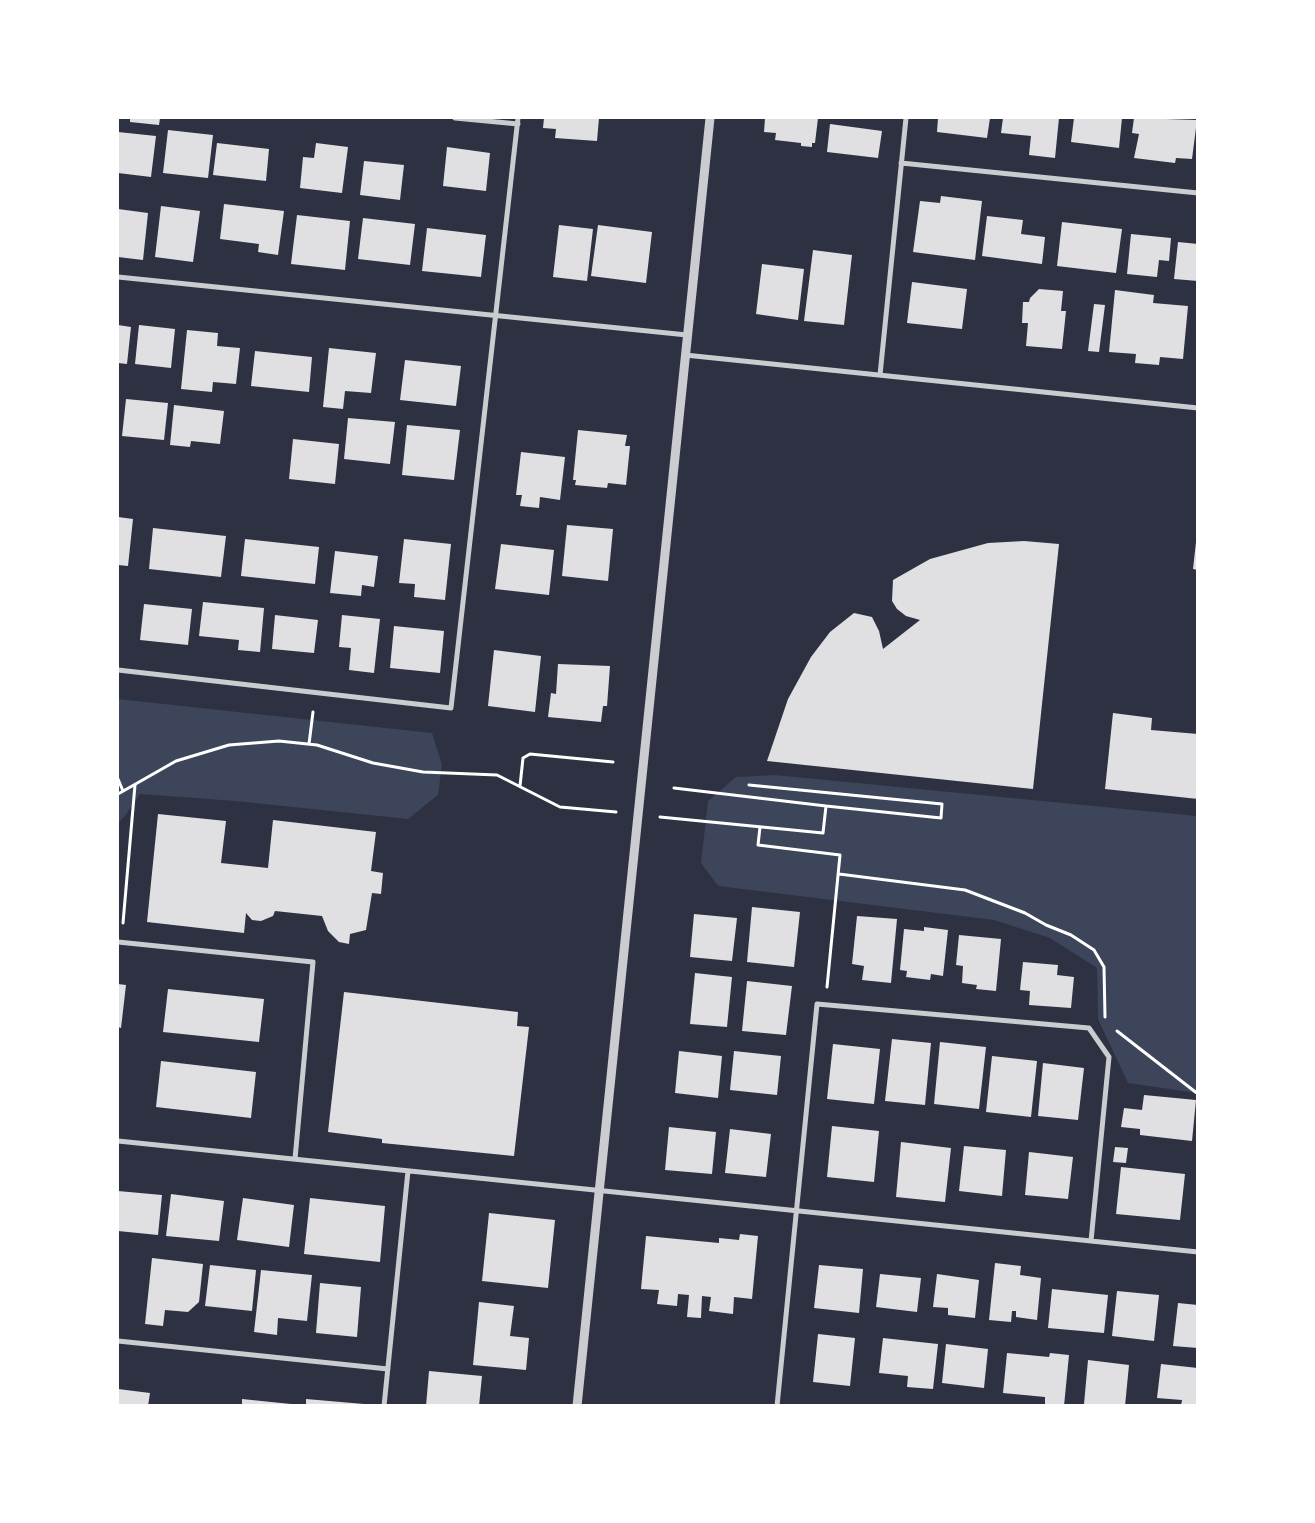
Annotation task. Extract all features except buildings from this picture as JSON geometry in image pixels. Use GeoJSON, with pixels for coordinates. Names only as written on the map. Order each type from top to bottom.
{"type":"FeatureCollection","features":[{"type":"Feature","properties":{"kind":"street"},"geometry":{"type":"LineString","coordinates":[[455,118],[518,124]]}},
{"type":"Feature","properties":{"kind":"street"},"geometry":{"type":"LineString","coordinates":[[118,670],[451,708],[518,118]]}},
{"type":"Feature","properties":{"kind":"street"},"geometry":{"type":"LineString","coordinates":[[577,1406],[710,118]]}},
{"type":"Feature","properties":{"kind":"street"},"geometry":{"type":"LineString","coordinates":[[880,375],[906,118]]}},
{"type":"Feature","properties":{"kind":"street"},"geometry":{"type":"LineString","coordinates":[[901,163],[1198,193]]}},
{"type":"Feature","properties":{"kind":"street"},"geometry":{"type":"LineString","coordinates":[[118,277],[687,335]]}},
{"type":"Feature","properties":{"kind":"street"},"geometry":{"type":"LineString","coordinates":[[685,355],[1198,408]]}},
{"type":"Feature","properties":{"kind":"street"},"geometry":{"type":"LineString","coordinates":[[119,943],[314,962],[296,1160]]}},
{"type":"Feature","properties":{"kind":"street"},"geometry":{"type":"LineString","coordinates":[[777,1406],[817,1004],[1088,1028],[1109,1056],[1091,1241]]}},
{"type":"Feature","properties":{"kind":"street"},"geometry":{"type":"LineString","coordinates":[[118,1141],[1198,1252]]}},
{"type":"Feature","properties":{"kind":"street"},"geometry":{"type":"LineString","coordinates":[[384,1406],[408,1171]]}},
{"type":"Feature","properties":{"kind":"street"},"geometry":{"type":"LineString","coordinates":[[118,1341],[388,1369]]}},
{"type":"Feature","properties":{"kind":"path"},"geometry":{"type":"LineString","coordinates":[[309,744],[315,692]]}},
{"type":"Feature","properties":{"kind":"path"},"geometry":{"type":"LineString","coordinates":[[118,794],[176,761],[229,745],[279,741],[309,744],[373,763],[423,772],[497,775],[560,807],[617,812]]}},
{"type":"Feature","properties":{"kind":"path"},"geometry":{"type":"LineString","coordinates":[[520,786],[523,758],[530,754],[613,762]]}},
{"type":"Feature","properties":{"kind":"path"},"geometry":{"type":"LineString","coordinates":[[118,779],[123,791]]}},
{"type":"Feature","properties":{"kind":"path"},"geometry":{"type":"LineString","coordinates":[[119,943],[135,784]]}},
{"type":"Feature","properties":{"kind":"path"},"geometry":{"type":"LineString","coordinates":[[674,788],[941,818],[942,804],[749,785]]}},
{"type":"Feature","properties":{"kind":"path"},"geometry":{"type":"LineString","coordinates":[[655,816],[823,833],[826,806]]}},
{"type":"Feature","properties":{"kind":"path"},"geometry":{"type":"LineString","coordinates":[[760,826],[758,845],[840,855],[826,1005]]}},
{"type":"Feature","properties":{"kind":"path"},"geometry":{"type":"LineString","coordinates":[[839,874],[965,890],[1026,913],[1046,925],[1071,936],[1094,950],[1104,967],[1105,1016],[1110,1023]]}},
{"type":"Feature","properties":{"kind":"path"},"geometry":{"type":"LineString","coordinates":[[1115,1030],[1198,1094]]}},
{"type":"Feature","properties":{"kind":"shaded area"},"geometry":{"type":"Polygon","coordinates":[[[118,699],[432,733],[442,765],[438,795],[408,819],[235,801],[140,794],[118,823],[118,699]]]}},
{"type":"Feature","properties":{"kind":"shaded area"},"geometry":{"type":"Polygon","coordinates":[[[775,775],[1197,816],[1197,1093],[1128,1083],[1098,1019],[1097,968],[1050,938],[994,920],[718,886],[701,863],[708,801],[736,777],[775,775]]]}}]}
